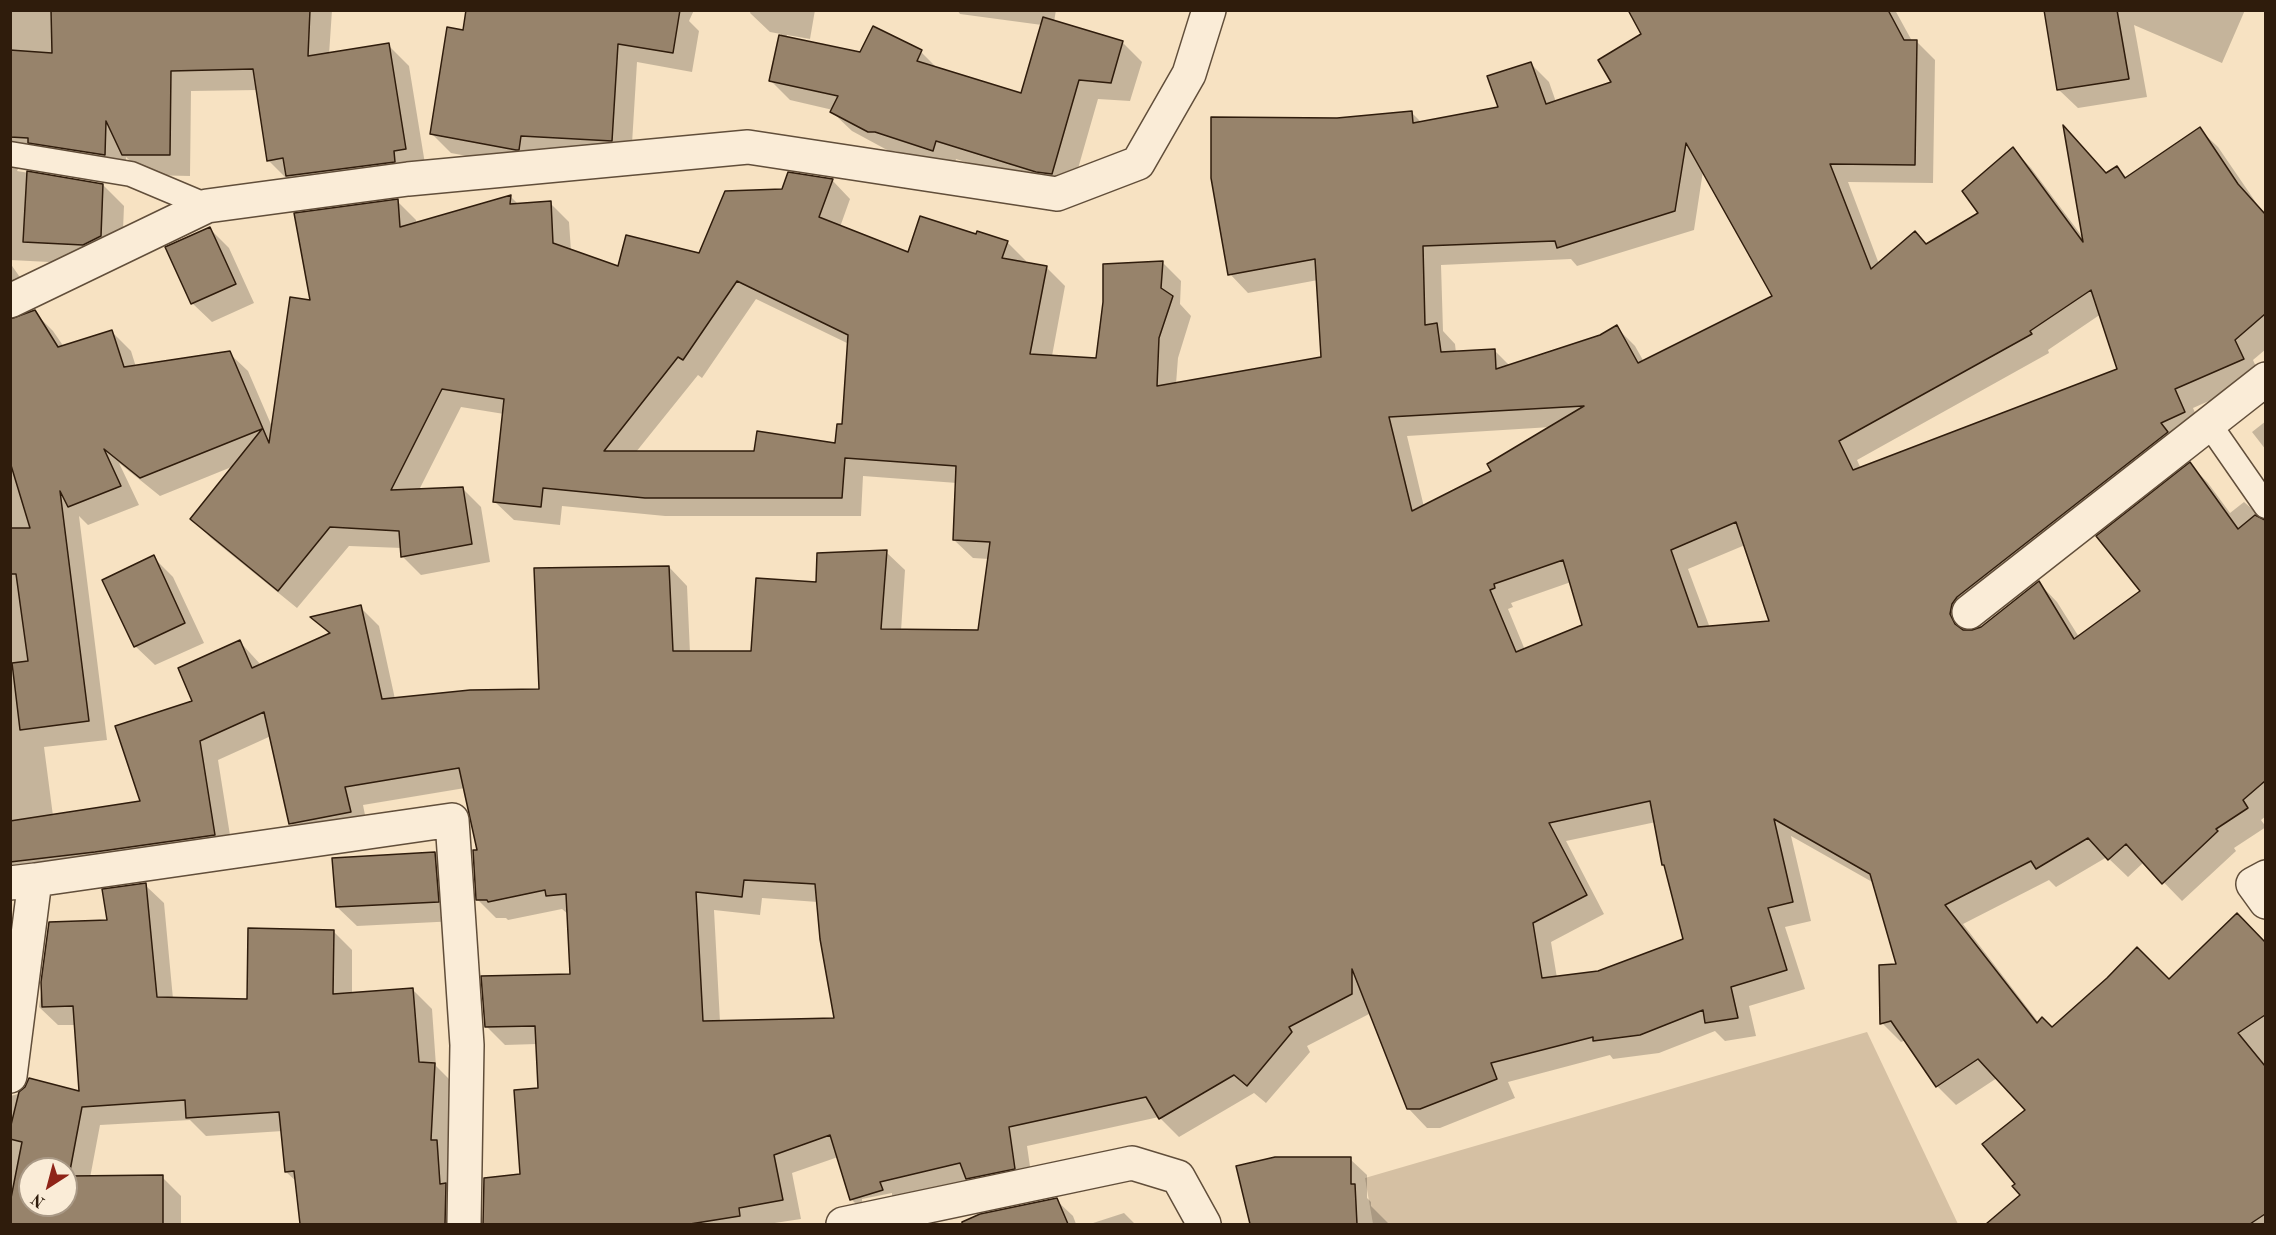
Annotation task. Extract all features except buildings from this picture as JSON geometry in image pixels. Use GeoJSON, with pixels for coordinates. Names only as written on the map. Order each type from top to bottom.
{"type":"FeatureCollection","features":[{"type":"Feature","properties":{"kind":"street"},"geometry":{"type":"LineString","coordinates":[[10,301],[207,206],[408,179],[748,147],[1057,194],[1138,163],[1189,74],[1209,10]]}},
{"type":"Feature","properties":{"kind":"street"},"geometry":{"type":"LineString","coordinates":[[1969,612],[2265,379]]}},
{"type":"Feature","properties":{"kind":"street"},"geometry":{"type":"LineString","coordinates":[[10,1076],[23,881],[452,820],[466,1045],[464,1224]]}},
{"type":"Feature","properties":{"kind":"street"},"geometry":{"type":"LineString","coordinates":[[2265,877],[2253,884],[2265,902]]}},
{"type":"Feature","properties":{"kind":"street"},"geometry":{"type":"LineString","coordinates":[[843,1224],[1132,1163],[1178,1177],[1204,1224]]}},
{"type":"Feature","properties":{"kind":"lane"},"geometry":{"type":"LineString","coordinates":[[10,154],[131,174],[207,206]]}},
{"type":"Feature","properties":{"kind":"lane"},"geometry":{"type":"LineString","coordinates":[[2209,424],[2265,506]]}},
{"type":"Feature","properties":{"kind":"shaded area"},"geometry":{"type":"Polygon","coordinates":[[[1867,1032],[1958,1224],[1373,1224],[1365,1178],[1867,1032]]]}}]}
